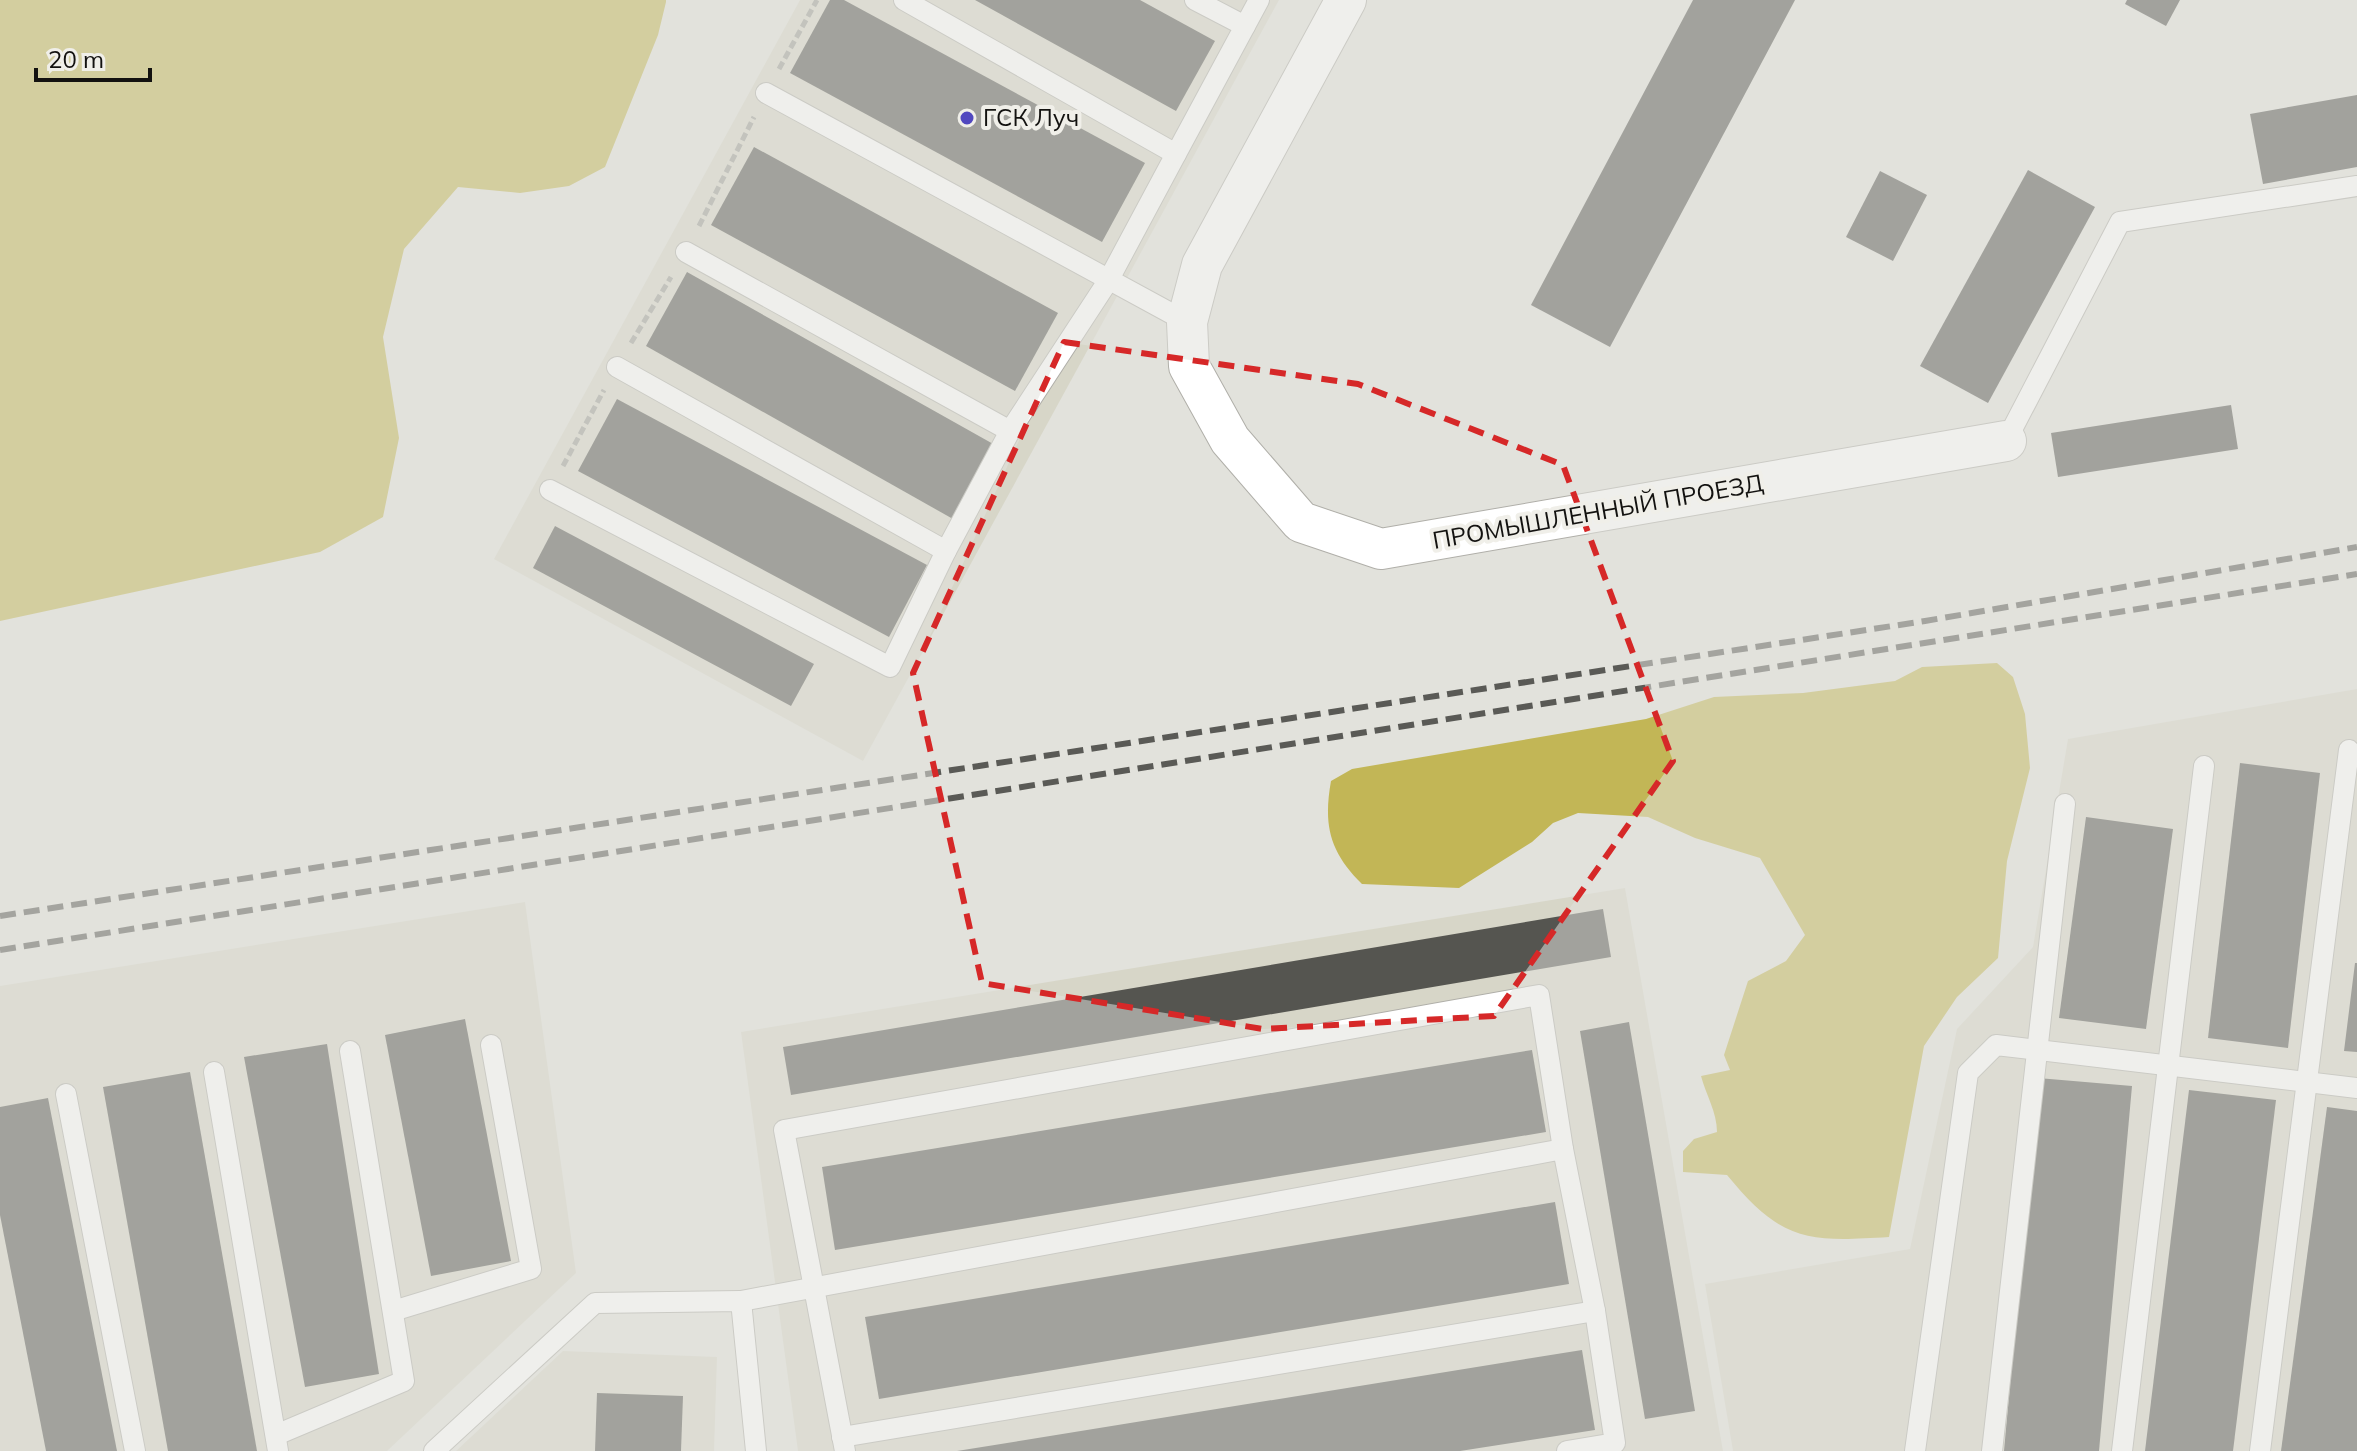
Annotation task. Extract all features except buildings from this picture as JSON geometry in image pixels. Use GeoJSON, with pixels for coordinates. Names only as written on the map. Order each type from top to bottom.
{"type":"FeatureCollection","features":[{"type":"Feature","properties":{"kind":"street","name":"ПРОМЫШЛЕННЫЙ ПРОЕЗД"},"geometry":{"type":"LineString","coordinates":[[1346,0],[1202,265],[1187,322],[1189,366],[1230,440],[1301,522],[1381,549],[2006,441]]}},
{"type":"Feature","properties":{"kind":"lane"},"geometry":{"type":"LineString","coordinates":[[904,0],[1176,154]]}},
{"type":"Feature","properties":{"kind":"lane"},"geometry":{"type":"LineString","coordinates":[[1195,0],[1245,26]]}},
{"type":"Feature","properties":{"kind":"lane"},"geometry":{"type":"LineString","coordinates":[[550,490],[890,667],[946,551],[1010,431],[1108,281],[1259,0]]}},
{"type":"Feature","properties":{"kind":"lane"},"geometry":{"type":"LineString","coordinates":[[766,93],[1187,322]]}},
{"type":"Feature","properties":{"kind":"lane","name":"ПРОМЫШЛЕННЫЙ ПРОЕЗД"},"geometry":{"type":"LineString","coordinates":[[2006,441],[2120,222],[2357,186]]}},
{"type":"Feature","properties":{"kind":"lane"},"geometry":{"type":"LineString","coordinates":[[686,252],[1010,431]]}},
{"type":"Feature","properties":{"kind":"lane"},"geometry":{"type":"LineString","coordinates":[[617,367],[946,551]]}},
{"type":"Feature","properties":{"kind":"lane"},"geometry":{"type":"LineString","coordinates":[[2260,1451],[2349,750]]}},
{"type":"Feature","properties":{"kind":"lane"},"geometry":{"type":"LineString","coordinates":[[2122,1451],[2204,766]]}},
{"type":"Feature","properties":{"kind":"lane"},"geometry":{"type":"LineString","coordinates":[[1992,1451],[2065,804]]}},
{"type":"Feature","properties":{"kind":"lane"},"geometry":{"type":"LineString","coordinates":[[1567,1451],[1615,1443],[1595,1311],[1563,1149],[1539,995],[784,1130],[843,1444],[1595,1311]]}},
{"type":"Feature","properties":{"kind":"lane"},"geometry":{"type":"LineString","coordinates":[[393,1311],[531,1269],[491,1045]]}},
{"type":"Feature","properties":{"kind":"lane"},"geometry":{"type":"LineString","coordinates":[[1915,1451],[1968,1073],[1996,1045],[2357,1088]]}},
{"type":"Feature","properties":{"kind":"lane"},"geometry":{"type":"LineString","coordinates":[[214,1072],[277,1443],[404,1381],[350,1051]]}},
{"type":"Feature","properties":{"kind":"lane"},"geometry":{"type":"LineString","coordinates":[[66,1094],[135,1451]]}},
{"type":"Feature","properties":{"kind":"lane"},"geometry":{"type":"LineString","coordinates":[[434,1451],[595,1303],[741,1301],[1563,1149]]}},
{"type":"Feature","properties":{"kind":"lane"},"geometry":{"type":"LineString","coordinates":[[741,1301],[756,1451]]}},
{"type":"Feature","properties":{"kind":"highlighted area"},"geometry":{"type":"Polygon","coordinates":[[[1064,342],[1358,384],[1563,465],[1673,761],[1494,1016],[1263,1029],[982,983],[913,673],[1064,342]]]}},
{"type":"Feature","properties":{"kind":"shaded area"},"geometry":{"type":"Polygon","coordinates":[[[0,0],[666,2],[658,35],[605,167],[569,186],[520,193],[458,187],[404,249],[383,337],[399,438],[383,517],[320,552],[0,621],[0,0]]]}},
{"type":"Feature","properties":{"kind":"shaded area"},"geometry":{"type":"Polygon","coordinates":[[[800,0],[1279,0],[863,761],[494,559],[800,0]]]}},
{"type":"Feature","properties":{"kind":"shaded area"},"geometry":{"type":"Polygon","coordinates":[[[1997,663],[2013,677],[2025,714],[2030,768],[2007,861],[1998,958],[1957,997],[1924,1046],[1889,1237],[1837,1239],[1798,1233],[1764,1214],[1727,1175],[1683,1172],[1683,1151],[1694,1139],[1717,1132],[1701,1076],[1730,1070],[1724,1055],[1748,981],[1786,961],[1805,935],[1760,858],[1695,838],[1648,817],[1578,813],[1553,823],[1532,842],[1459,888],[1362,884],[1343,861],[1332,837],[1328,812],[1331,781],[1352,769],[1646,719],[1714,697],[1803,693],[1895,681],[1922,667],[1997,663]]]}},
{"type":"Feature","properties":{"kind":"shaded area"},"geometry":{"type":"Polygon","coordinates":[[[2357,689],[2357,1451],[1733,1451],[1705,1284],[1910,1249],[1957,1029],[2033,947],[2068,739],[2357,689]]]}},
{"type":"Feature","properties":{"kind":"shaded area"},"geometry":{"type":"Polygon","coordinates":[[[1625,888],[1723,1451],[798,1451],[741,1032],[1625,888]]]}},
{"type":"Feature","properties":{"kind":"shaded area"},"geometry":{"type":"Polygon","coordinates":[[[525,902],[576,1273],[387,1451],[0,1451],[0,986],[525,902]]]}},
{"type":"Feature","properties":{"kind":"shaded area"},"geometry":{"type":"Polygon","coordinates":[[[563,1351],[717,1357],[714,1451],[456,1451],[563,1351]]]}},
{"type":"Feature","properties":{"kind":"railway"},"geometry":{"type":"LineString","coordinates":[[0,916],[1925,621],[2357,547]]}},
{"type":"Feature","properties":{"kind":"railway"},"geometry":{"type":"LineString","coordinates":[[0,950],[2357,574]]}},
{"type":"Feature","properties":{"kind":"place","name":"ГСК Луч"},"geometry":{"type":"Point","coordinates":[967,118]}}]}
